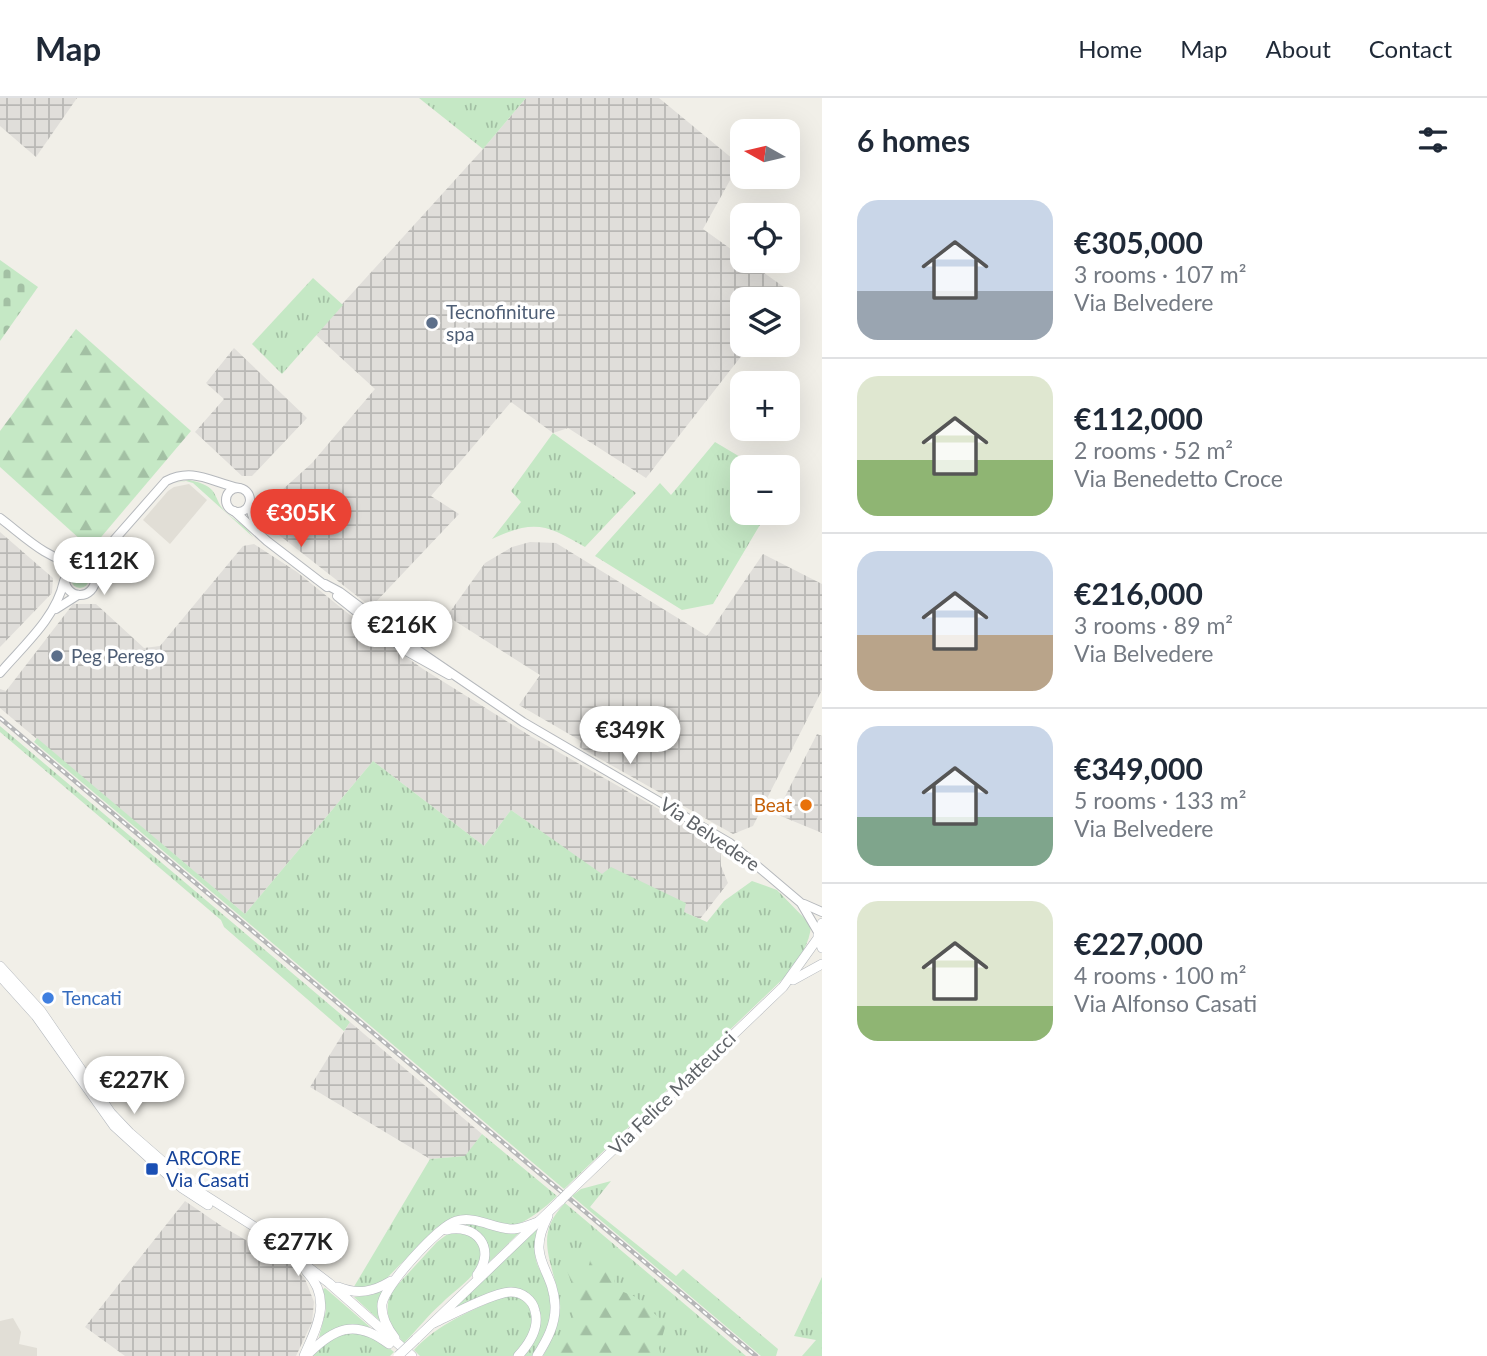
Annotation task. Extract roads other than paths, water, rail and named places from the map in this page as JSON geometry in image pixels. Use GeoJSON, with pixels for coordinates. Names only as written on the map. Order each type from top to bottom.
{"type":"FeatureCollection","features":[{"type":"Feature","properties":{"kind":"main road","name":"Via Felice Matteucci"},"geometry":{"type":"LineString","coordinates":[[466,1289],[783,987],[820,935]]}},
{"type":"Feature","properties":{"kind":"main road","name":"Via Felice Matteucci"},"geometry":{"type":"LineString","coordinates":[[783,987],[822,964]]}},
{"type":"Feature","properties":{"kind":"main road"},"geometry":{"type":"LineString","coordinates":[[0,966],[41,1012],[124,1128],[192,1187],[286,1250],[329,1283],[385,1334],[400,1353]]}},
{"type":"Feature","properties":{"kind":"main road"},"geometry":{"type":"LineString","coordinates":[[0,975],[36,1016],[107,1117],[125,1138],[190,1194],[255,1235],[286,1250],[314,1279],[321,1301],[318,1323],[305,1356]]}},
{"type":"Feature","properties":{"kind":"main road"},"geometry":{"type":"LineString","coordinates":[[537,1356],[551,1333],[554,1319],[553,1291],[538,1254],[540,1235],[550,1211]]}},
{"type":"Feature","properties":{"kind":"main road"},"geometry":{"type":"LineString","coordinates":[[400,1353],[382,1311],[383,1297],[395,1278],[440,1231],[453,1222],[463,1220],[513,1229],[540,1220]]}},
{"type":"Feature","properties":{"kind":"main road"},"geometry":{"type":"LineString","coordinates":[[400,1353],[466,1289],[482,1268],[485,1251],[478,1236],[465,1229],[440,1231]]}},
{"type":"Feature","properties":{"kind":"main road"},"geometry":{"type":"LineString","coordinates":[[329,1283],[348,1291],[362,1292],[378,1288],[395,1278]]}},
{"type":"Feature","properties":{"kind":"main road"},"geometry":{"type":"LineString","coordinates":[[429,1325],[500,1294],[517,1292],[529,1300],[536,1315],[533,1334],[518,1356]]}},
{"type":"Feature","properties":{"kind":"main road"},"geometry":{"type":"LineString","coordinates":[[305,1356],[328,1335],[349,1329],[374,1334],[400,1353],[412,1356]]}},
{"type":"Feature","properties":{"kind":"street"},"geometry":{"type":"LineString","coordinates":[[50,556],[70,592],[84,595],[92,589],[95,582],[93,572],[100,556],[166,481],[176,475],[189,473],[239,488],[249,494],[253,522],[260,535]]}},
{"type":"Feature","properties":{"kind":"street"},"geometry":{"type":"LineString","coordinates":[[211,481],[234,512],[244,511],[249,505]]}},
{"type":"Feature","properties":{"kind":"street"},"geometry":{"type":"LineString","coordinates":[[226,503],[229,493],[239,488]]}},
{"type":"Feature","properties":{"kind":"street","name":"Via Belvedere"},"geometry":{"type":"LineString","coordinates":[[234,512],[325,584],[470,686],[533,728],[647,792],[730,843],[801,903],[822,912]]}},
{"type":"Feature","properties":{"kind":"street"},"geometry":{"type":"LineString","coordinates":[[0,518],[50,556],[64,562],[80,564],[93,572]]}},
{"type":"Feature","properties":{"kind":"street"},"geometry":{"type":"LineString","coordinates":[[0,673],[53,610],[61,594],[67,571],[100,556]]}},
{"type":"Feature","properties":{"kind":"street","name":"Via Belvedere"},"geometry":{"type":"LineString","coordinates":[[325,584],[406,651],[470,686]]}},
{"type":"Feature","properties":{"kind":"street"},"geometry":{"type":"LineString","coordinates":[[53,610],[78,595]]}},
{"type":"Feature","properties":{"kind":"street","name":"Via Belvedere"},"geometry":{"type":"LineString","coordinates":[[356,611],[373,616]]}},
{"type":"Feature","properties":{"kind":"street"},"geometry":{"type":"LineString","coordinates":[[379,628],[401,642],[407,642],[409,648],[430,666]]}},
{"type":"Feature","properties":{"kind":"street","name":"Via Belvedere"},"geometry":{"type":"LineString","coordinates":[[801,903],[820,935]]}},
{"type":"Feature","properties":{"kind":"railway"},"geometry":{"type":"LineString","coordinates":[[0,718],[756,1356]]}},
{"type":"Feature","properties":{"kind":"place","name":"Tecnofiniture spa"},"geometry":{"type":"Point","coordinates":[432,323]}},
{"type":"Feature","properties":{"kind":"place","name":"Peg Perego"},"geometry":{"type":"Point","coordinates":[57,656]}},
{"type":"Feature","properties":{"kind":"place","name":"Beat"},"geometry":{"type":"Point","coordinates":[806,805]}},
{"type":"Feature","properties":{"kind":"place","name":"Tencati"},"geometry":{"type":"Point","coordinates":[48,998]}},
{"type":"Feature","properties":{"kind":"place","name":"ARCORE Via Casati"},"geometry":{"type":"Point","coordinates":[152,1169]}}]}
